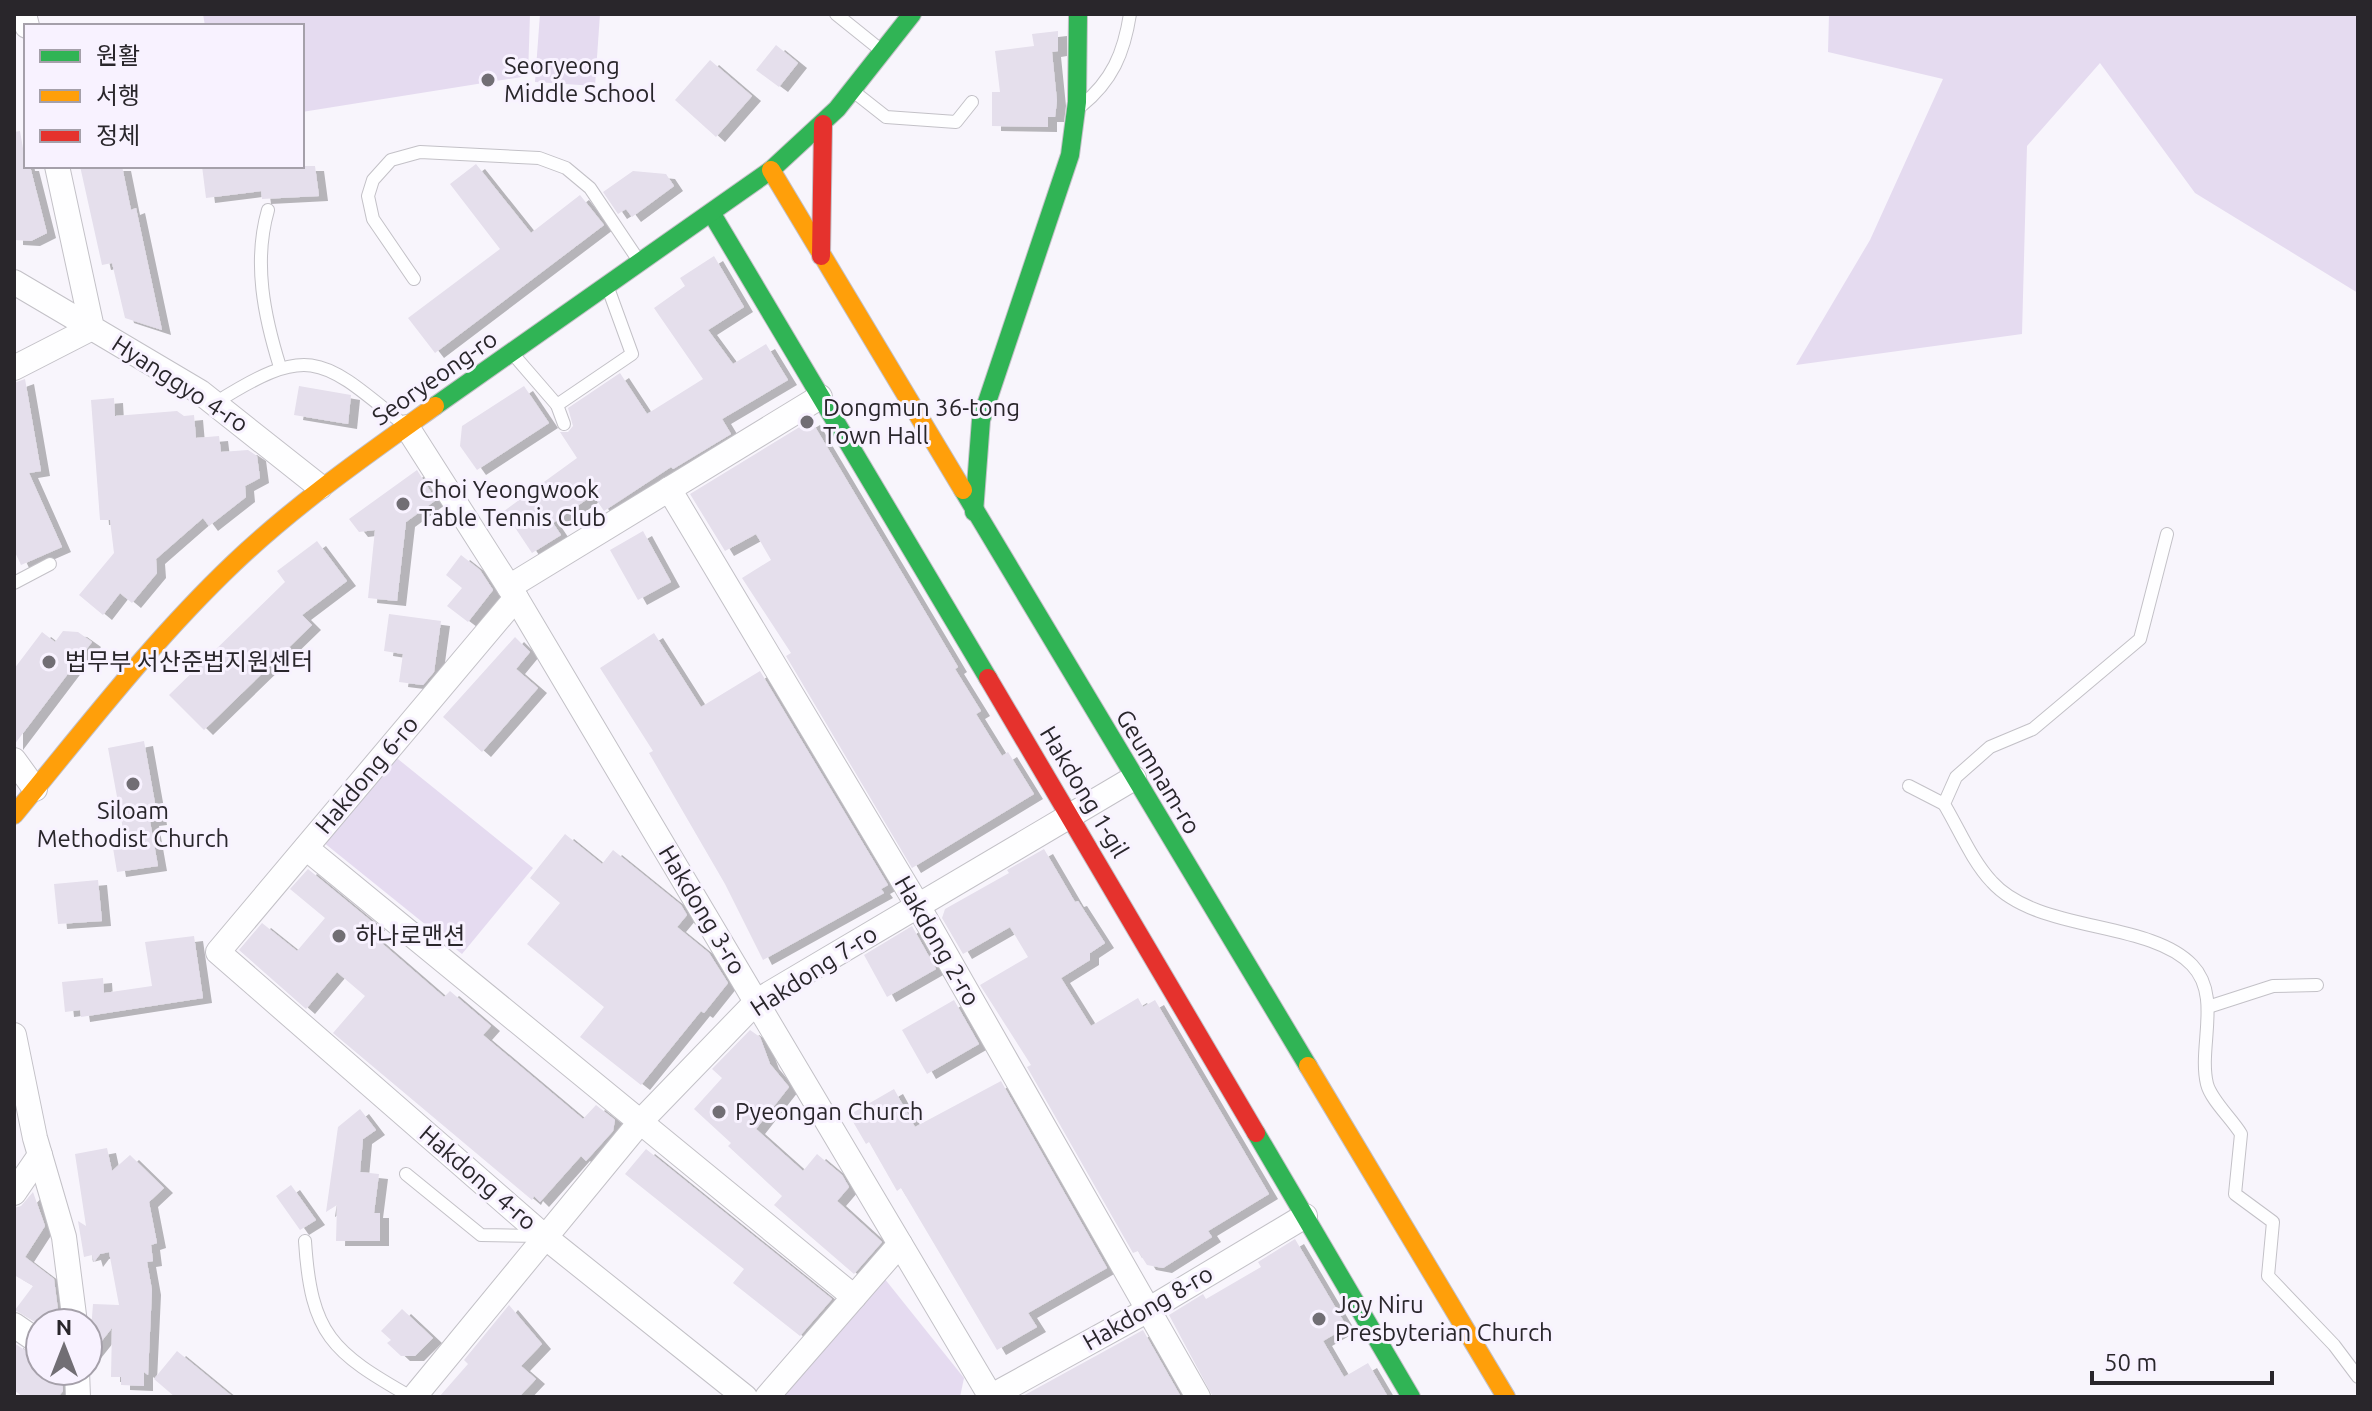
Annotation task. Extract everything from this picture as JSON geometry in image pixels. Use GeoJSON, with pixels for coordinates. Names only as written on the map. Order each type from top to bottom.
{"type":"FeatureCollection","features":[{"type":"Feature","properties":{"kind":"street","name":"Seoryeong-ro"},"geometry":{"type":"LineString","coordinates":[[15,812],[154,645],[234,563],[320,487],[771,170],[823,124],[853,91],[912,14]]}},
{"type":"Feature","properties":{"kind":"street"},"geometry":{"type":"LineString","coordinates":[[974,512],[981,420],[1063,180],[1076,111],[1078,14]]}},
{"type":"Feature","properties":{"kind":"street"},"geometry":{"type":"LineString","coordinates":[[821,257],[823,124]]}},
{"type":"Feature","properties":{"kind":"street","name":"Hyanggyo 4-ro"},"geometry":{"type":"LineString","coordinates":[[57,168],[92,328],[215,403],[320,487]]}},
{"type":"Feature","properties":{"kind":"street","name":"Geumnam-ro"},"geometry":{"type":"LineString","coordinates":[[771,170],[1506,1397]]}},
{"type":"Feature","properties":{"kind":"street","name":"Hakdong 1-gil"},"geometry":{"type":"LineString","coordinates":[[712,214],[1411,1397]]}},
{"type":"Feature","properties":{"kind":"street"},"geometry":{"type":"LineString","coordinates":[[14,282],[92,328]]}},
{"type":"Feature","properties":{"kind":"street"},"geometry":{"type":"LineString","coordinates":[[14,368],[92,328]]}},
{"type":"Feature","properties":{"kind":"street","name":"Hakdong 6-ro"},"geometry":{"type":"LineString","coordinates":[[218,952],[512,593],[669,489],[820,397]]}},
{"type":"Feature","properties":{"kind":"street","name":"Hakdong 3-ro"},"geometry":{"type":"LineString","coordinates":[[407,427],[512,593],[990,1397]]}},
{"type":"Feature","properties":{"kind":"street","name":"Hakdong 2-ro"},"geometry":{"type":"LineString","coordinates":[[669,489],[918,906],[1198,1397]]}},
{"type":"Feature","properties":{"kind":"street"},"geometry":{"type":"LineString","coordinates":[[14,760],[35,789]]}},
{"type":"Feature","properties":{"kind":"street","name":"Hakdong 7-ro"},"geometry":{"type":"LineString","coordinates":[[412,1397],[641,1121],[757,1001],[1134,778]]}},
{"type":"Feature","properties":{"kind":"street"},"geometry":{"type":"LineString","coordinates":[[306,848],[854,1297]]}},
{"type":"Feature","properties":{"kind":"street","name":"Hakdong 4-ro"},"geometry":{"type":"LineString","coordinates":[[218,952],[545,1237],[745,1397]]}},
{"type":"Feature","properties":{"kind":"street"},"geometry":{"type":"LineString","coordinates":[[14,1035],[40,1155],[64,1237],[73,1307]]}},
{"type":"Feature","properties":{"kind":"street"},"geometry":{"type":"LineString","coordinates":[[14,1193],[40,1155]]}},
{"type":"Feature","properties":{"kind":"street","name":"Hakdong 8-ro"},"geometry":{"type":"LineString","coordinates":[[990,1397],[1148,1310],[1305,1216]]}},
{"type":"Feature","properties":{"kind":"street"},"geometry":{"type":"LineString","coordinates":[[767,1397],[900,1244]]}},
{"type":"Feature","properties":{"kind":"lane"},"geometry":{"type":"LineString","coordinates":[[836,14],[884,53]]}},
{"type":"Feature","properties":{"kind":"lane"},"geometry":{"type":"LineString","coordinates":[[1076,111],[1099,91],[1116,65],[1130,14]]}},
{"type":"Feature","properties":{"kind":"lane"},"geometry":{"type":"LineString","coordinates":[[853,91],[886,117],[956,122],[972,102]]}},
{"type":"Feature","properties":{"kind":"lane"},"geometry":{"type":"LineString","coordinates":[[414,279],[373,219],[368,196],[373,180],[391,160],[420,152],[539,158],[566,168],[590,188],[641,264]]}},
{"type":"Feature","properties":{"kind":"lane"},"geometry":{"type":"LineString","coordinates":[[268,210],[261,245],[262,285],[267,328],[280,367]]}},
{"type":"Feature","properties":{"kind":"lane"},"geometry":{"type":"LineString","coordinates":[[557,405],[632,354],[608,287]]}},
{"type":"Feature","properties":{"kind":"lane"},"geometry":{"type":"LineString","coordinates":[[512,353],[557,405],[564,424]]}},
{"type":"Feature","properties":{"kind":"lane"},"geometry":{"type":"LineString","coordinates":[[215,403],[280,367],[306,365],[328,369],[352,383],[407,427]]}},
{"type":"Feature","properties":{"kind":"lane"},"geometry":{"type":"LineString","coordinates":[[1944,804],[1956,777],[1990,747],[2033,729],[2140,639],[2167,534]]}},
{"type":"Feature","properties":{"kind":"lane"},"geometry":{"type":"LineString","coordinates":[[14,583],[50,564]]}},
{"type":"Feature","properties":{"kind":"lane"},"geometry":{"type":"LineString","coordinates":[[1909,786],[1944,804],[1992,883],[2024,906],[2172,949],[2195,967],[2208,1007],[2204,1050],[2208,1087],[2241,1134],[2235,1194],[2273,1222],[2268,1276],[2334,1345],[2358,1377]]}},
{"type":"Feature","properties":{"kind":"lane"},"geometry":{"type":"LineString","coordinates":[[2208,1007],[2273,986],[2317,985]]}},
{"type":"Feature","properties":{"kind":"lane"},"geometry":{"type":"LineString","coordinates":[[406,1174],[481,1235],[545,1237]]}},
{"type":"Feature","properties":{"kind":"lane"},"geometry":{"type":"LineString","coordinates":[[305,1241],[310,1293],[327,1334],[360,1368],[412,1397]]}},
{"type":"Feature","properties":{"kind":"shaded area"},"geometry":{"type":"Polygon","coordinates":[[[203,14],[530,14],[528,76],[304,112],[304,24],[205,24],[203,14]]]}},
{"type":"Feature","properties":{"kind":"shaded area"},"geometry":{"type":"Polygon","coordinates":[[[540,14],[600,14],[595,86],[535,82],[540,14]]]}},
{"type":"Feature","properties":{"kind":"shaded area"},"geometry":{"type":"Polygon","coordinates":[[[1829,14],[2358,14],[2358,293],[2195,193],[2100,63],[2027,146],[2022,334],[1796,365],[1870,240],[1943,79],[1828,52],[1829,14]]]}},
{"type":"Feature","properties":{"kind":"shaded area"},"geometry":{"type":"Polygon","coordinates":[[[393,755],[533,868],[462,954],[323,842],[393,755]]]}},
{"type":"Feature","properties":{"kind":"shaded area"},"geometry":{"type":"Polygon","coordinates":[[[880,1273],[964,1378],[960,1397],[785,1397],[783,1391],[880,1273]]]}},
{"type":"Feature","properties":{"kind":"building"},"geometry":{"type":"Polygon","coordinates":[[[1058,31],[1058,51],[1052,52],[1057,101],[1055,117],[1048,117],[1048,127],[992,126],[992,92],[1000,92],[995,51],[1034,46],[1032,34],[1058,31]]]}},
{"type":"Feature","properties":{"kind":"building"},"geometry":{"type":"Polygon","coordinates":[[[776,45],[798,63],[779,87],[756,70],[776,45]]]}},
{"type":"Feature","properties":{"kind":"building"},"geometry":{"type":"Polygon","coordinates":[[[710,60],[752,96],[716,137],[675,100],[710,60]]]}},
{"type":"Feature","properties":{"kind":"building"},"geometry":{"type":"Polygon","coordinates":[[[20,131],[24,168],[31,168],[47,233],[31,241],[14,240],[14,132],[20,131]]]}},
{"type":"Feature","properties":{"kind":"building"},"geometry":{"type":"Polygon","coordinates":[[[476,164],[531,233],[580,195],[604,225],[435,353],[408,318],[500,249],[450,184],[476,164]]]}},
{"type":"Feature","properties":{"kind":"building"},"geometry":{"type":"Polygon","coordinates":[[[315,166],[319,196],[262,199],[261,191],[206,198],[202,168],[315,166]]]}},
{"type":"Feature","properties":{"kind":"building"},"geometry":{"type":"Polygon","coordinates":[[[80,168],[122,168],[131,210],[136,208],[162,330],[125,318],[112,263],[102,265],[80,168]]]}},
{"type":"Feature","properties":{"kind":"building"},"geometry":{"type":"Polygon","coordinates":[[[633,171],[666,174],[674,186],[632,217],[626,209],[618,214],[603,192],[633,171]]]}},
{"type":"Feature","properties":{"kind":"building"},"geometry":{"type":"Polygon","coordinates":[[[714,256],[744,307],[708,330],[733,364],[766,344],[788,380],[722,419],[731,434],[673,469],[671,467],[604,511],[593,495],[553,523],[561,535],[532,553],[504,511],[577,458],[560,432],[568,432],[573,426],[568,408],[620,373],[647,414],[703,379],[654,308],[685,286],[680,278],[714,256]]]}},
{"type":"Feature","properties":{"kind":"building"},"geometry":{"type":"Polygon","coordinates":[[[25,379],[41,471],[29,473],[62,547],[21,565],[14,550],[14,383],[25,379]]]}},
{"type":"Feature","properties":{"kind":"building"},"geometry":{"type":"Polygon","coordinates":[[[299,386],[351,395],[348,424],[294,415],[299,386]]]}},
{"type":"Feature","properties":{"kind":"building"},"geometry":{"type":"Polygon","coordinates":[[[524,386],[549,423],[477,470],[460,446],[462,426],[524,386]]]}},
{"type":"Feature","properties":{"kind":"building"},"geometry":{"type":"Polygon","coordinates":[[[114,398],[115,416],[177,411],[184,416],[194,415],[196,438],[219,436],[221,452],[248,450],[257,456],[260,478],[245,486],[246,497],[209,526],[203,518],[156,559],[157,573],[132,603],[120,593],[103,615],[79,595],[114,553],[110,520],[100,520],[91,400],[114,398]]]}},
{"type":"Feature","properties":{"kind":"building"},"geometry":{"type":"Polygon","coordinates":[[[811,420],[958,667],[955,669],[981,711],[976,714],[1002,756],[1008,752],[1034,794],[912,868],[786,656],[791,653],[742,578],[771,560],[756,534],[725,551],[690,494],[811,420]]]}},
{"type":"Feature","properties":{"kind":"building"},"geometry":{"type":"Polygon","coordinates":[[[417,470],[436,500],[406,522],[397,601],[368,598],[375,530],[359,532],[349,519],[417,470]]]}},
{"type":"Feature","properties":{"kind":"building"},"geometry":{"type":"Polygon","coordinates":[[[643,531],[671,582],[638,600],[610,550],[643,531]]]}},
{"type":"Feature","properties":{"kind":"building"},"geometry":{"type":"Polygon","coordinates":[[[317,541],[347,581],[302,615],[312,625],[204,730],[169,695],[285,582],[277,571],[317,541]]]}},
{"type":"Feature","properties":{"kind":"building"},"geometry":{"type":"Polygon","coordinates":[[[461,555],[480,570],[493,590],[468,622],[447,606],[462,588],[446,575],[461,555]]]}},
{"type":"Feature","properties":{"kind":"building"},"geometry":{"type":"Polygon","coordinates":[[[389,614],[441,621],[434,672],[423,685],[399,682],[403,654],[384,651],[389,614]]]}},
{"type":"Feature","properties":{"kind":"building"},"geometry":{"type":"Polygon","coordinates":[[[63,631],[78,632],[92,642],[14,745],[14,669],[42,632],[55,642],[63,631]]]}},
{"type":"Feature","properties":{"kind":"building"},"geometry":{"type":"Polygon","coordinates":[[[654,633],[701,707],[760,671],[888,885],[881,889],[884,893],[763,960],[725,884],[649,753],[653,751],[600,668],[654,633]]]}},
{"type":"Feature","properties":{"kind":"building"},"geometry":{"type":"Polygon","coordinates":[[[515,637],[530,652],[516,669],[538,688],[482,752],[443,717],[515,637]]]}},
{"type":"Feature","properties":{"kind":"building","name":"Siloam Methodist Church"},"geometry":{"type":"Polygon","coordinates":[[[144,741],[158,820],[150,821],[158,866],[117,872],[112,842],[125,840],[108,748],[144,741]]]}},
{"type":"Feature","properties":{"kind":"building"},"geometry":{"type":"Polygon","coordinates":[[[565,834],[602,864],[613,850],[681,905],[687,915],[677,927],[709,953],[728,983],[641,1085],[580,1037],[604,1007],[527,944],[560,903],[530,878],[565,834]]]}},
{"type":"Feature","properties":{"kind":"building"},"geometry":{"type":"Polygon","coordinates":[[[1044,849],[1075,902],[1078,901],[1105,943],[1090,953],[1090,960],[1061,978],[1091,1026],[1138,998],[1143,1007],[1155,1000],[1269,1194],[1208,1231],[1212,1237],[1163,1268],[1147,1265],[1138,1251],[1133,1253],[1027,1067],[1031,1065],[980,985],[1028,957],[1010,927],[963,954],[942,918],[945,909],[1044,849]]]}},
{"type":"Feature","properties":{"kind":"building"},"geometry":{"type":"Polygon","coordinates":[[[308,869],[376,925],[370,933],[444,997],[450,991],[491,1026],[483,1035],[583,1119],[596,1105],[615,1120],[613,1131],[586,1161],[581,1156],[540,1202],[534,1196],[532,1200],[333,1033],[365,996],[337,972],[306,1009],[239,950],[262,923],[297,951],[325,918],[290,889],[308,869]]]}},
{"type":"Feature","properties":{"kind":"building"},"geometry":{"type":"Polygon","coordinates":[[[98,880],[102,921],[58,924],[54,884],[98,880]]]}},
{"type":"Feature","properties":{"kind":"building"},"geometry":{"type":"Polygon","coordinates":[[[912,926],[936,969],[887,997],[864,955],[912,926]]]}},
{"type":"Feature","properties":{"kind":"building"},"geometry":{"type":"Polygon","coordinates":[[[194,936],[203,998],[81,1017],[80,1010],[65,1012],[62,982],[103,978],[104,993],[152,986],[145,942],[194,936]]]}},
{"type":"Feature","properties":{"kind":"building"},"geometry":{"type":"Polygon","coordinates":[[[954,1000],[979,1044],[927,1074],[902,1030],[954,1000]]]}},
{"type":"Feature","properties":{"kind":"building"},"geometry":{"type":"Polygon","coordinates":[[[750,1030],[760,1037],[770,1064],[789,1087],[756,1129],[803,1171],[817,1154],[842,1175],[849,1187],[837,1201],[882,1242],[854,1274],[774,1205],[782,1196],[728,1146],[731,1143],[694,1109],[722,1078],[712,1069],[750,1030]]]}},
{"type":"Feature","properties":{"kind":"building"},"geometry":{"type":"Polygon","coordinates":[[[1001,1081],[1107,1268],[1028,1313],[1037,1327],[997,1350],[901,1188],[897,1191],[869,1142],[866,1144],[849,1115],[894,1089],[915,1127],[1001,1081]]]}},
{"type":"Feature","properties":{"kind":"building"},"geometry":{"type":"Polygon","coordinates":[[[360,1109],[376,1130],[363,1139],[360,1172],[379,1174],[374,1213],[380,1213],[380,1241],[336,1241],[337,1205],[326,1212],[338,1127],[360,1109]]]}},
{"type":"Feature","properties":{"kind":"building"},"geometry":{"type":"Polygon","coordinates":[[[107,1148],[112,1171],[130,1155],[164,1188],[149,1202],[157,1243],[151,1245],[153,1261],[147,1262],[152,1290],[148,1375],[144,1372],[144,1386],[121,1385],[121,1377],[111,1377],[112,1328],[104,1338],[104,1307],[93,1307],[93,1304],[119,1305],[109,1252],[100,1254],[94,1262],[92,1255],[84,1257],[78,1221],[86,1226],[75,1154],[107,1148]]]}},
{"type":"Feature","properties":{"kind":"building"},"geometry":{"type":"Polygon","coordinates":[[[646,1149],[832,1299],[800,1336],[733,1283],[744,1269],[625,1174],[646,1149]]]}},
{"type":"Feature","properties":{"kind":"building"},"geometry":{"type":"Polygon","coordinates":[[[291,1185],[316,1220],[300,1230],[276,1196],[291,1185]]]}},
{"type":"Feature","properties":{"kind":"building"},"geometry":{"type":"Polygon","coordinates":[[[33,1192],[45,1226],[25,1257],[54,1279],[58,1307],[24,1307],[24,1315],[15,1310],[33,1286],[14,1275],[14,1208],[21,1206],[33,1192]]]}},
{"type":"Feature","properties":{"kind":"building"},"geometry":{"type":"Polygon","coordinates":[[[1295,1239],[1347,1327],[1323,1341],[1344,1377],[1368,1363],[1388,1397],[1213,1397],[1169,1315],[1203,1294],[1206,1299],[1261,1267],[1258,1262],[1295,1239]]]}},
{"type":"Feature","properties":{"kind":"building"},"geometry":{"type":"Polygon","coordinates":[[[509,1305],[542,1344],[521,1366],[536,1379],[519,1397],[439,1397],[468,1364],[464,1360],[509,1305]]]}},
{"type":"Feature","properties":{"kind":"building"},"geometry":{"type":"Polygon","coordinates":[[[402,1309],[433,1338],[415,1356],[401,1356],[387,1343],[391,1340],[381,1331],[402,1309]]]}},
{"type":"Feature","properties":{"kind":"building"},"geometry":{"type":"Polygon","coordinates":[[[1143,1330],[1181,1397],[1021,1397],[1143,1330]]]}},
{"type":"Feature","properties":{"kind":"building"},"geometry":{"type":"Polygon","coordinates":[[[14,1343],[24,1350],[24,1387],[63,1387],[63,1391],[58,1397],[23,1397],[14,1390],[14,1343]]]}},
{"type":"Feature","properties":{"kind":"building"},"geometry":{"type":"Polygon","coordinates":[[[177,1351],[233,1397],[175,1397],[154,1379],[177,1351]]]}},
{"type":"Feature","properties":{"kind":"traffic: fast"},"geometry":{"type":"LineString","coordinates":[[435,406],[771,170],[837,109],[912,14]]}},
{"type":"Feature","properties":{"kind":"traffic: fast"},"geometry":{"type":"LineString","coordinates":[[974,512],[981,420],[1070,155],[1077,102],[1078,14]]}},
{"type":"Feature","properties":{"kind":"traffic: fast"},"geometry":{"type":"LineString","coordinates":[[712,214],[988,678]]}},
{"type":"Feature","properties":{"kind":"traffic: fast"},"geometry":{"type":"LineString","coordinates":[[963,490],[1308,1066]]}},
{"type":"Feature","properties":{"kind":"traffic: fast"},"geometry":{"type":"LineString","coordinates":[[1256,1133],[1411,1397]]}},
{"type":"Feature","properties":{"kind":"traffic: slow"},"geometry":{"type":"LineString","coordinates":[[771,170],[963,490]]}},
{"type":"Feature","properties":{"kind":"traffic: slow"},"geometry":{"type":"LineString","coordinates":[[14,815],[93,718],[204,592],[306,501],[435,406]]}},
{"type":"Feature","properties":{"kind":"traffic: slow"},"geometry":{"type":"LineString","coordinates":[[1308,1066],[1506,1397]]}},
{"type":"Feature","properties":{"kind":"traffic: jam"},"geometry":{"type":"LineString","coordinates":[[821,256],[823,124]]}},
{"type":"Feature","properties":{"kind":"traffic: jam"},"geometry":{"type":"LineString","coordinates":[[988,678],[1256,1133]]}},
{"type":"Feature","properties":{"kind":"place","name":"Seoryeong Middle School"},"geometry":{"type":"Point","coordinates":[488,80]}},
{"type":"Feature","properties":{"kind":"place","name":"Dongmun 36-tong Town Hall"},"geometry":{"type":"Point","coordinates":[807,422]}},
{"type":"Feature","properties":{"kind":"place","name":"Choi Yeongwook Table Tennis Club"},"geometry":{"type":"Point","coordinates":[403,504]}},
{"type":"Feature","properties":{"kind":"place","name":"법무부 서산준법지원센터"},"geometry":{"type":"Point","coordinates":[49,662]}},
{"type":"Feature","properties":{"kind":"place","name":"Siloam Methodist Church"},"geometry":{"type":"Point","coordinates":[133,784]}},
{"type":"Feature","properties":{"kind":"place","name":"하나로맨션"},"geometry":{"type":"Point","coordinates":[339,936]}},
{"type":"Feature","properties":{"kind":"place","name":"Pyeongan Church"},"geometry":{"type":"Point","coordinates":[719,1112]}},
{"type":"Feature","properties":{"kind":"place","name":"Joy Niru Presbyterian Church"},"geometry":{"type":"Point","coordinates":[1319,1319]}}]}
